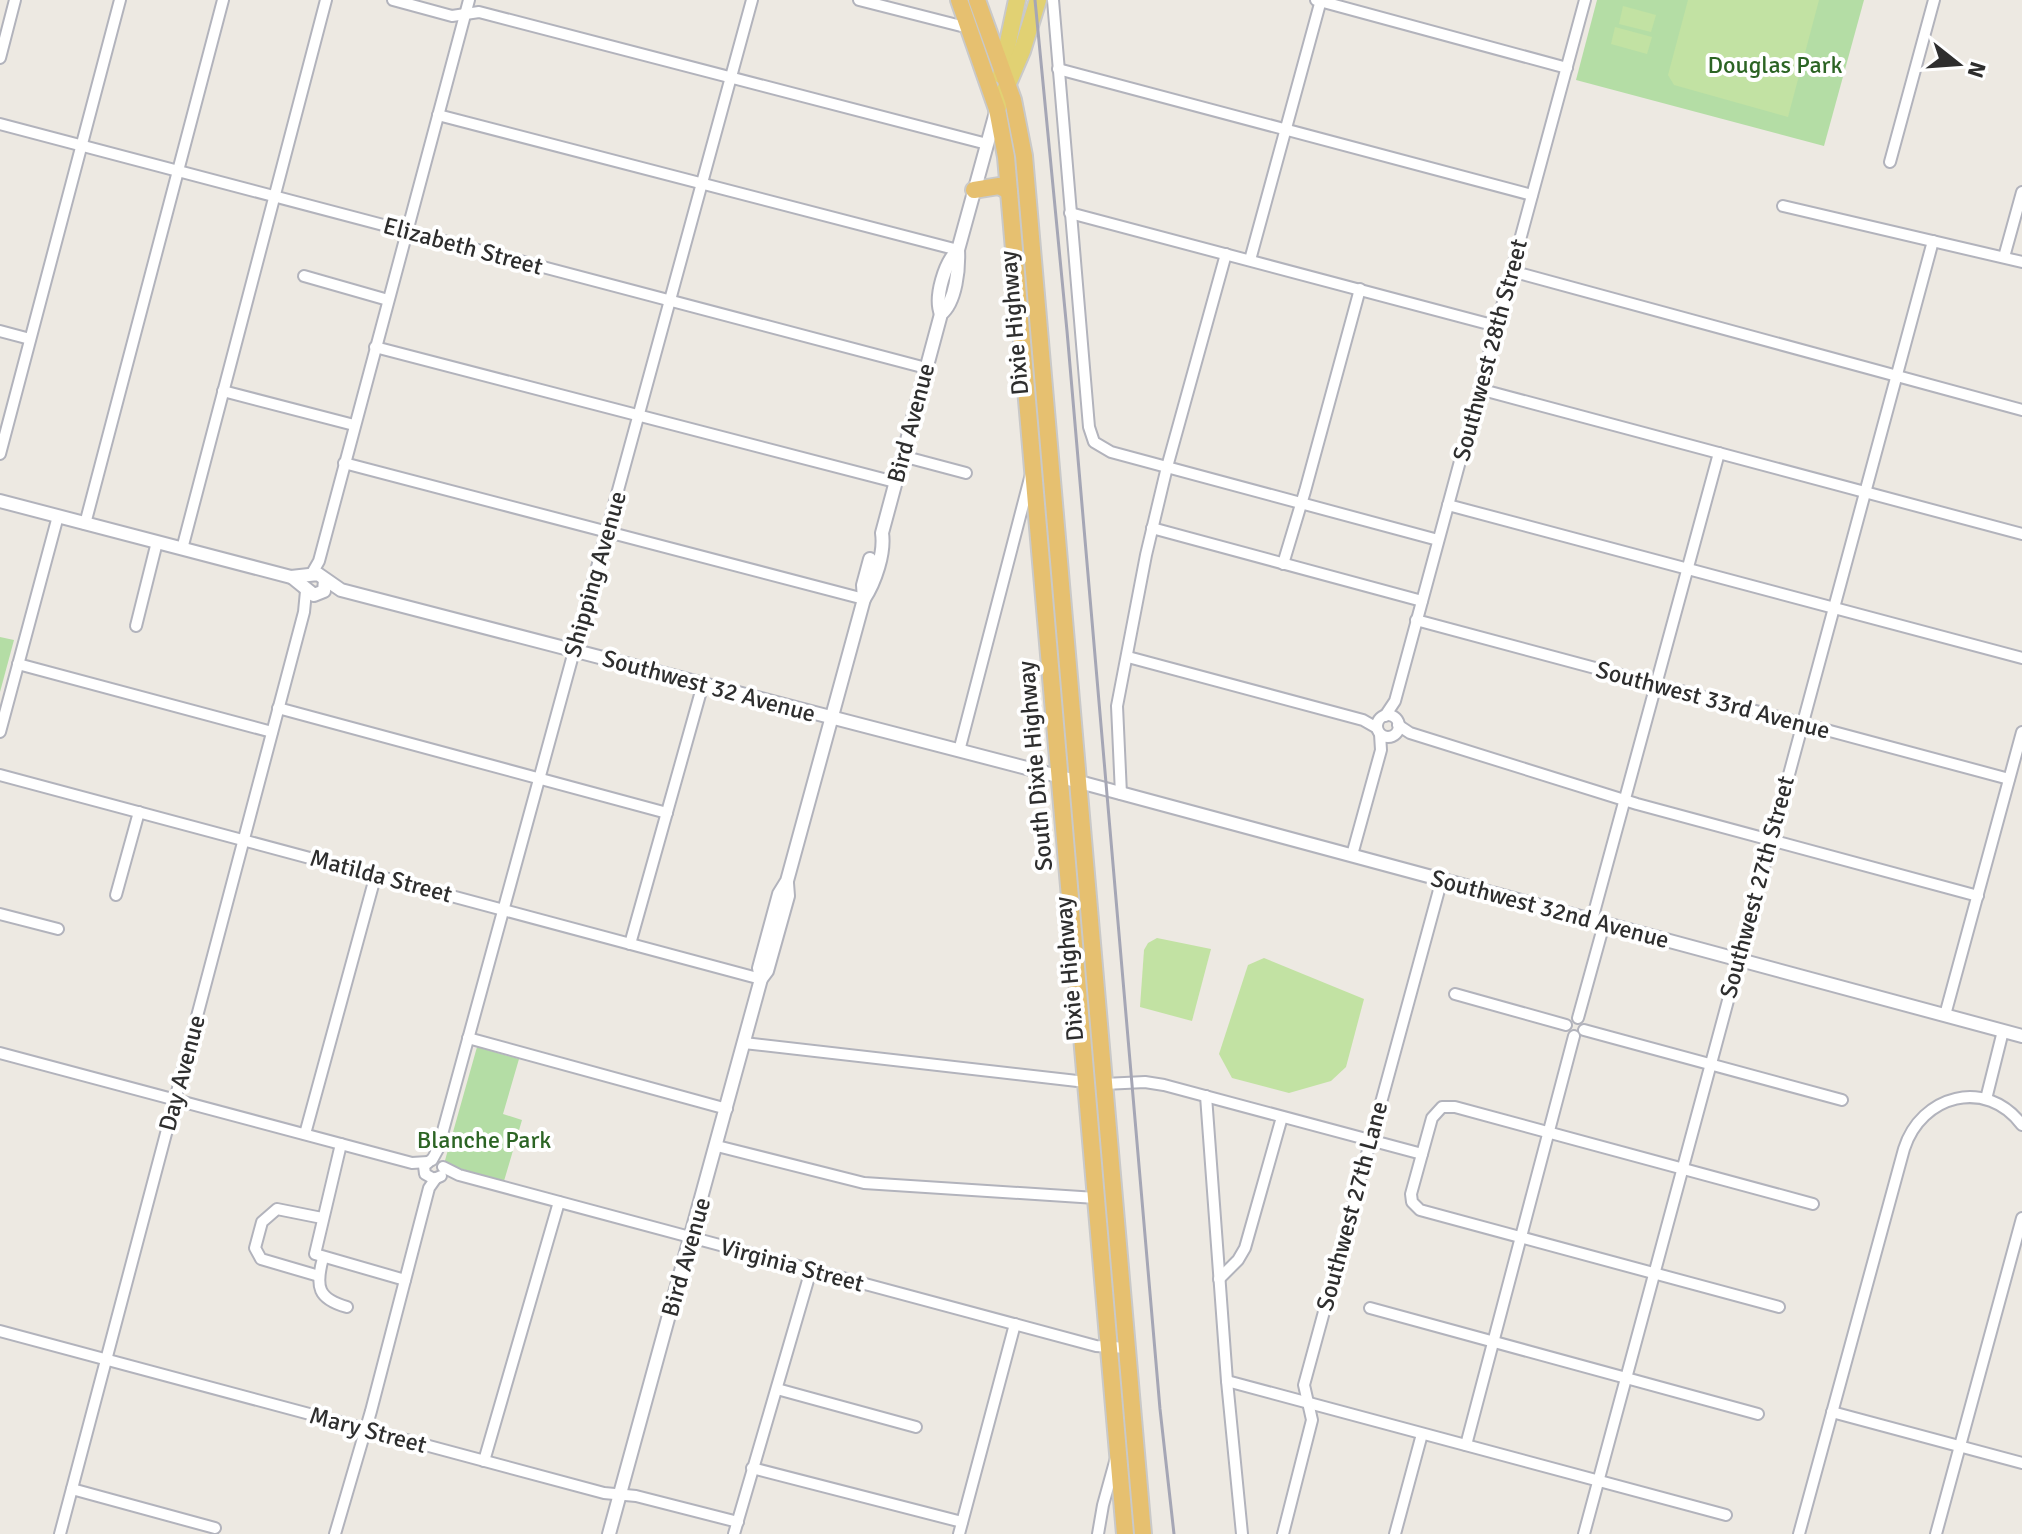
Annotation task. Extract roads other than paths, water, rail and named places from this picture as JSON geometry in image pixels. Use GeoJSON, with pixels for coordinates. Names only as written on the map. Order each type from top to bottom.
{"type":"FeatureCollection","features":[{"type":"Feature","properties":{"kind":"highway","name":"South Dixie Highway"},"geometry":{"type":"LineString","coordinates":[[959,0],[997,109],[1009,191],[1125,1534]]}},
{"type":"Feature","properties":{"kind":"highway"},"geometry":{"type":"LineString","coordinates":[[977,0],[1002,67]]}},
{"type":"Feature","properties":{"kind":"highway","name":"Dixie Highway"},"geometry":{"type":"LineString","coordinates":[[1002,67],[1024,156],[1143,1534]]}},
{"type":"Feature","properties":{"kind":"highway"},"geometry":{"type":"LineString","coordinates":[[974,190],[993,186],[1009,191]]}},
{"type":"Feature","properties":{"kind":"main road"},"geometry":{"type":"LineString","coordinates":[[997,109],[1002,67],[1017,0]]}},
{"type":"Feature","properties":{"kind":"main road"},"geometry":{"type":"LineString","coordinates":[[997,109],[1009,87],[1038,0]]}},
{"type":"Feature","properties":{"kind":"street"},"geometry":{"type":"LineString","coordinates":[[0,58],[15,0]]}},
{"type":"Feature","properties":{"kind":"street"},"geometry":{"type":"LineString","coordinates":[[0,454],[120,0]]}},
{"type":"Feature","properties":{"kind":"street"},"geometry":{"type":"LineString","coordinates":[[85,524],[223,0]]}},
{"type":"Feature","properties":{"kind":"street"},"geometry":{"type":"LineString","coordinates":[[182,549],[326,0]]}},
{"type":"Feature","properties":{"kind":"street"},"geometry":{"type":"LineString","coordinates":[[393,0],[452,16],[479,12],[987,144]]}},
{"type":"Feature","properties":{"kind":"street","name":"Day Avenue"},"geometry":{"type":"LineString","coordinates":[[60,1534],[469,0]]}},
{"type":"Feature","properties":{"kind":"street","name":"Shipping Avenue"},"geometry":{"type":"LineString","coordinates":[[434,1169],[752,0]]}},
{"type":"Feature","properties":{"kind":"street"},"geometry":{"type":"LineString","coordinates":[[859,0],[969,28]]}},
{"type":"Feature","properties":{"kind":"street"},"geometry":{"type":"LineString","coordinates":[[1053,0],[1089,427],[1094,442],[1111,452],[1438,540]]}},
{"type":"Feature","properties":{"kind":"street"},"geometry":{"type":"LineString","coordinates":[[1250,260],[1319,0],[1567,68]]}},
{"type":"Feature","properties":{"kind":"street","name":"Southwest 28th Street"},"geometry":{"type":"LineString","coordinates":[[1352,855],[1585,0]]}},
{"type":"Feature","properties":{"kind":"street"},"geometry":{"type":"LineString","coordinates":[[1890,162],[1934,0]]}},
{"type":"Feature","properties":{"kind":"street"},"geometry":{"type":"LineString","coordinates":[[1058,69],[1532,195]]}},
{"type":"Feature","properties":{"kind":"street","name":"Bird Avenue"},"geometry":{"type":"LineString","coordinates":[[609,1534],[761,979],[767,971],[788,896],[787,881],[864,599],[874,576],[895,482],[941,314],[947,309],[959,266],[958,250],[997,109]]}},
{"type":"Feature","properties":{"kind":"street"},"geometry":{"type":"LineString","coordinates":[[438,115],[958,250]]}},
{"type":"Feature","properties":{"kind":"street","name":"Elizabeth Street"},"geometry":{"type":"LineString","coordinates":[[0,124],[926,368]]}},
{"type":"Feature","properties":{"kind":"street"},"geometry":{"type":"LineString","coordinates":[[2004,257],[2022,192]]}},
{"type":"Feature","properties":{"kind":"street"},"geometry":{"type":"LineString","coordinates":[[1783,206],[2022,262]]}},
{"type":"Feature","properties":{"kind":"street"},"geometry":{"type":"LineString","coordinates":[[1070,213],[1496,326]]}},
{"type":"Feature","properties":{"kind":"street","name":"Southwest 27th Street"},"geometry":{"type":"LineString","coordinates":[[1584,1534],[1933,241]]}},
{"type":"Feature","properties":{"kind":"street"},"geometry":{"type":"LineString","coordinates":[[1121,794],[1116,715],[1152,528],[1226,254]]}},
{"type":"Feature","properties":{"kind":"street"},"geometry":{"type":"LineString","coordinates":[[1511,271],[2022,410]]}},
{"type":"Feature","properties":{"kind":"street"},"geometry":{"type":"LineString","coordinates":[[304,276],[388,300]]}},
{"type":"Feature","properties":{"kind":"street"},"geometry":{"type":"LineString","coordinates":[[1283,564],[1360,289]]}},
{"type":"Feature","properties":{"kind":"street"},"geometry":{"type":"LineString","coordinates":[[0,331],[30,339]]}},
{"type":"Feature","properties":{"kind":"street"},"geometry":{"type":"LineString","coordinates":[[375,347],[895,482]]}},
{"type":"Feature","properties":{"kind":"street"},"geometry":{"type":"LineString","coordinates":[[1479,389],[2022,534]]}},
{"type":"Feature","properties":{"kind":"street"},"geometry":{"type":"LineString","coordinates":[[223,391],[354,425]]}},
{"type":"Feature","properties":{"kind":"street"},"geometry":{"type":"LineString","coordinates":[[1578,1018],[1625,800],[1719,453]]}},
{"type":"Feature","properties":{"kind":"street"},"geometry":{"type":"LineString","coordinates":[[902,456],[966,473]]}},
{"type":"Feature","properties":{"kind":"street"},"geometry":{"type":"LineString","coordinates":[[344,463],[864,599]]}},
{"type":"Feature","properties":{"kind":"street"},"geometry":{"type":"LineString","coordinates":[[959,751],[1033,467]]}},
{"type":"Feature","properties":{"kind":"street","name":"Southwest 32 Avenue"},"geometry":{"type":"LineString","coordinates":[[0,501],[1077,782]]}},
{"type":"Feature","properties":{"kind":"street"},"geometry":{"type":"LineString","coordinates":[[1448,505],[2022,658]]}},
{"type":"Feature","properties":{"kind":"street"},"geometry":{"type":"LineString","coordinates":[[0,732],[58,516]]}},
{"type":"Feature","properties":{"kind":"street"},"geometry":{"type":"LineString","coordinates":[[1019,524],[1025,520],[1037,520]]}},
{"type":"Feature","properties":{"kind":"street"},"geometry":{"type":"LineString","coordinates":[[1152,528],[1422,601]]}},
{"type":"Feature","properties":{"kind":"street"},"geometry":{"type":"LineString","coordinates":[[136,626],[157,542]]}},
{"type":"Feature","properties":{"kind":"street","name":"Southwest 33rd Avenue"},"geometry":{"type":"LineString","coordinates":[[1416,620],[2009,779]]}},
{"type":"Feature","properties":{"kind":"street"},"geometry":{"type":"LineString","coordinates":[[1128,657],[1410,733],[1625,800],[1978,896]]}},
{"type":"Feature","properties":{"kind":"street"},"geometry":{"type":"LineString","coordinates":[[18,664],[272,732]]}},
{"type":"Feature","properties":{"kind":"street"},"geometry":{"type":"LineString","coordinates":[[630,944],[703,684]]}},
{"type":"Feature","properties":{"kind":"street"},"geometry":{"type":"LineString","coordinates":[[278,708],[667,813]]}},
{"type":"Feature","properties":{"kind":"street"},"geometry":{"type":"LineString","coordinates":[[1945,1015],[2022,732]]}},
{"type":"Feature","properties":{"kind":"street","name":"Matilda Street"},"geometry":{"type":"LineString","coordinates":[[0,775],[761,979]]}},
{"type":"Feature","properties":{"kind":"street","name":"Southwest 32nd Avenue"},"geometry":{"type":"LineString","coordinates":[[1077,782],[2022,1036]]}},
{"type":"Feature","properties":{"kind":"street"},"geometry":{"type":"LineString","coordinates":[[116,895],[139,812]]}},
{"type":"Feature","properties":{"kind":"street"},"geometry":{"type":"LineString","coordinates":[[305,1134],[376,874]]}},
{"type":"Feature","properties":{"kind":"street","name":"Southwest 27th Lane"},"geometry":{"type":"LineString","coordinates":[[1283,1534],[1312,1420],[1304,1385],[1442,879]]}},
{"type":"Feature","properties":{"kind":"street"},"geometry":{"type":"LineString","coordinates":[[0,914],[58,929]]}},
{"type":"Feature","properties":{"kind":"street"},"geometry":{"type":"LineString","coordinates":[[1455,994],[1566,1025]]}},
{"type":"Feature","properties":{"kind":"street"},"geometry":{"type":"LineString","coordinates":[[1566,1025],[1570,1019],[1578,1018]]}},
{"type":"Feature","properties":{"kind":"street"},"geometry":{"type":"LineString","coordinates":[[1466,1445],[1547,1133],[1584,1024],[1578,1018]]}},
{"type":"Feature","properties":{"kind":"street"},"geometry":{"type":"LineString","coordinates":[[1566,1025],[1569,1034],[1579,1033],[1709,1064],[1842,1100]]}},
{"type":"Feature","properties":{"kind":"street"},"geometry":{"type":"LineString","coordinates":[[1986,1099],[2003,1031]]}},
{"type":"Feature","properties":{"kind":"street"},"geometry":{"type":"LineString","coordinates":[[468,1038],[727,1109]]}},
{"type":"Feature","properties":{"kind":"street"},"geometry":{"type":"LineString","coordinates":[[744,1043],[1086,1082]]}},
{"type":"Feature","properties":{"kind":"street"},"geometry":{"type":"LineString","coordinates":[[0,1053],[434,1169],[432,1187],[429,1188],[335,1534]]}},
{"type":"Feature","properties":{"kind":"street"},"geometry":{"type":"LineString","coordinates":[[1104,1084],[1150,1082],[1422,1154]]}},
{"type":"Feature","properties":{"kind":"street"},"geometry":{"type":"LineString","coordinates":[[1206,1096],[1227,1381],[1242,1534]]}},
{"type":"Feature","properties":{"kind":"street"},"geometry":{"type":"LineString","coordinates":[[1799,1534],[1909,1135],[1922,1116],[1938,1105],[1961,1098],[1986,1099],[2004,1107],[2022,1125]]}},
{"type":"Feature","properties":{"kind":"street"},"geometry":{"type":"LineString","coordinates":[[1779,1307],[1426,1212],[1414,1205],[1411,1199],[1432,1118],[1442,1107],[1455,1107],[1813,1204]]}},
{"type":"Feature","properties":{"kind":"street"},"geometry":{"type":"LineString","coordinates":[[1219,1279],[1245,1248],[1282,1117]]}},
{"type":"Feature","properties":{"kind":"street"},"geometry":{"type":"LineString","coordinates":[[341,1144],[314,1250],[316,1255],[405,1280]]}},
{"type":"Feature","properties":{"kind":"street"},"geometry":{"type":"LineString","coordinates":[[717,1146],[864,1183],[1096,1198]]}},
{"type":"Feature","properties":{"kind":"street","name":"Virginia Street"},"geometry":{"type":"LineString","coordinates":[[434,1169],[1015,1324],[1109,1348],[1127,1348]]}},
{"type":"Feature","properties":{"kind":"street"},"geometry":{"type":"LineString","coordinates":[[484,1461],[559,1202]]}},
{"type":"Feature","properties":{"kind":"street"},"geometry":{"type":"LineString","coordinates":[[319,1276],[265,1261],[256,1254],[256,1243],[260,1226],[274,1210],[283,1208],[322,1218]]}},
{"type":"Feature","properties":{"kind":"street"},"geometry":{"type":"LineString","coordinates":[[1936,1534],[2022,1218]]}},
{"type":"Feature","properties":{"kind":"street"},"geometry":{"type":"LineString","coordinates":[[323,1258],[319,1276],[321,1289],[327,1300],[347,1307]]}},
{"type":"Feature","properties":{"kind":"street"},"geometry":{"type":"LineString","coordinates":[[734,1534],[811,1270]]}},
{"type":"Feature","properties":{"kind":"street"},"geometry":{"type":"LineString","coordinates":[[1370,1308],[1758,1414]]}},
{"type":"Feature","properties":{"kind":"street"},"geometry":{"type":"LineString","coordinates":[[959,1534],[1015,1324]]}},
{"type":"Feature","properties":{"kind":"street","name":"Mary Street"},"geometry":{"type":"LineString","coordinates":[[0,1331],[604,1493],[620,1494],[738,1522]]}},
{"type":"Feature","properties":{"kind":"street"},"geometry":{"type":"LineString","coordinates":[[1227,1381],[1726,1515]]}},
{"type":"Feature","properties":{"kind":"street"},"geometry":{"type":"LineString","coordinates":[[777,1389],[916,1427]]}},
{"type":"Feature","properties":{"kind":"street"},"geometry":{"type":"LineString","coordinates":[[1832,1412],[2022,1463]]}},
{"type":"Feature","properties":{"kind":"street"},"geometry":{"type":"LineString","coordinates":[[1395,1534],[1422,1434]]}},
{"type":"Feature","properties":{"kind":"street"},"geometry":{"type":"LineString","coordinates":[[1098,1534],[1118,1452]]}},
{"type":"Feature","properties":{"kind":"street"},"geometry":{"type":"LineString","coordinates":[[752,1468],[962,1522]]}},
{"type":"Feature","properties":{"kind":"street"},"geometry":{"type":"LineString","coordinates":[[72,1489],[215,1528]]}},
{"type":"Feature","properties":{"kind":"railway"},"geometry":{"type":"LineString","coordinates":[[1035,0],[1067,331],[1160,1409],[1174,1534]]}},
{"type":"Feature","properties":{"kind":"park label","name":"Douglas Park"},"geometry":{"type":"Point","coordinates":[1775,65]}},
{"type":"Feature","properties":{"kind":"park label","name":"Blanche Park"},"geometry":{"type":"Point","coordinates":[484,1140]}}]}
